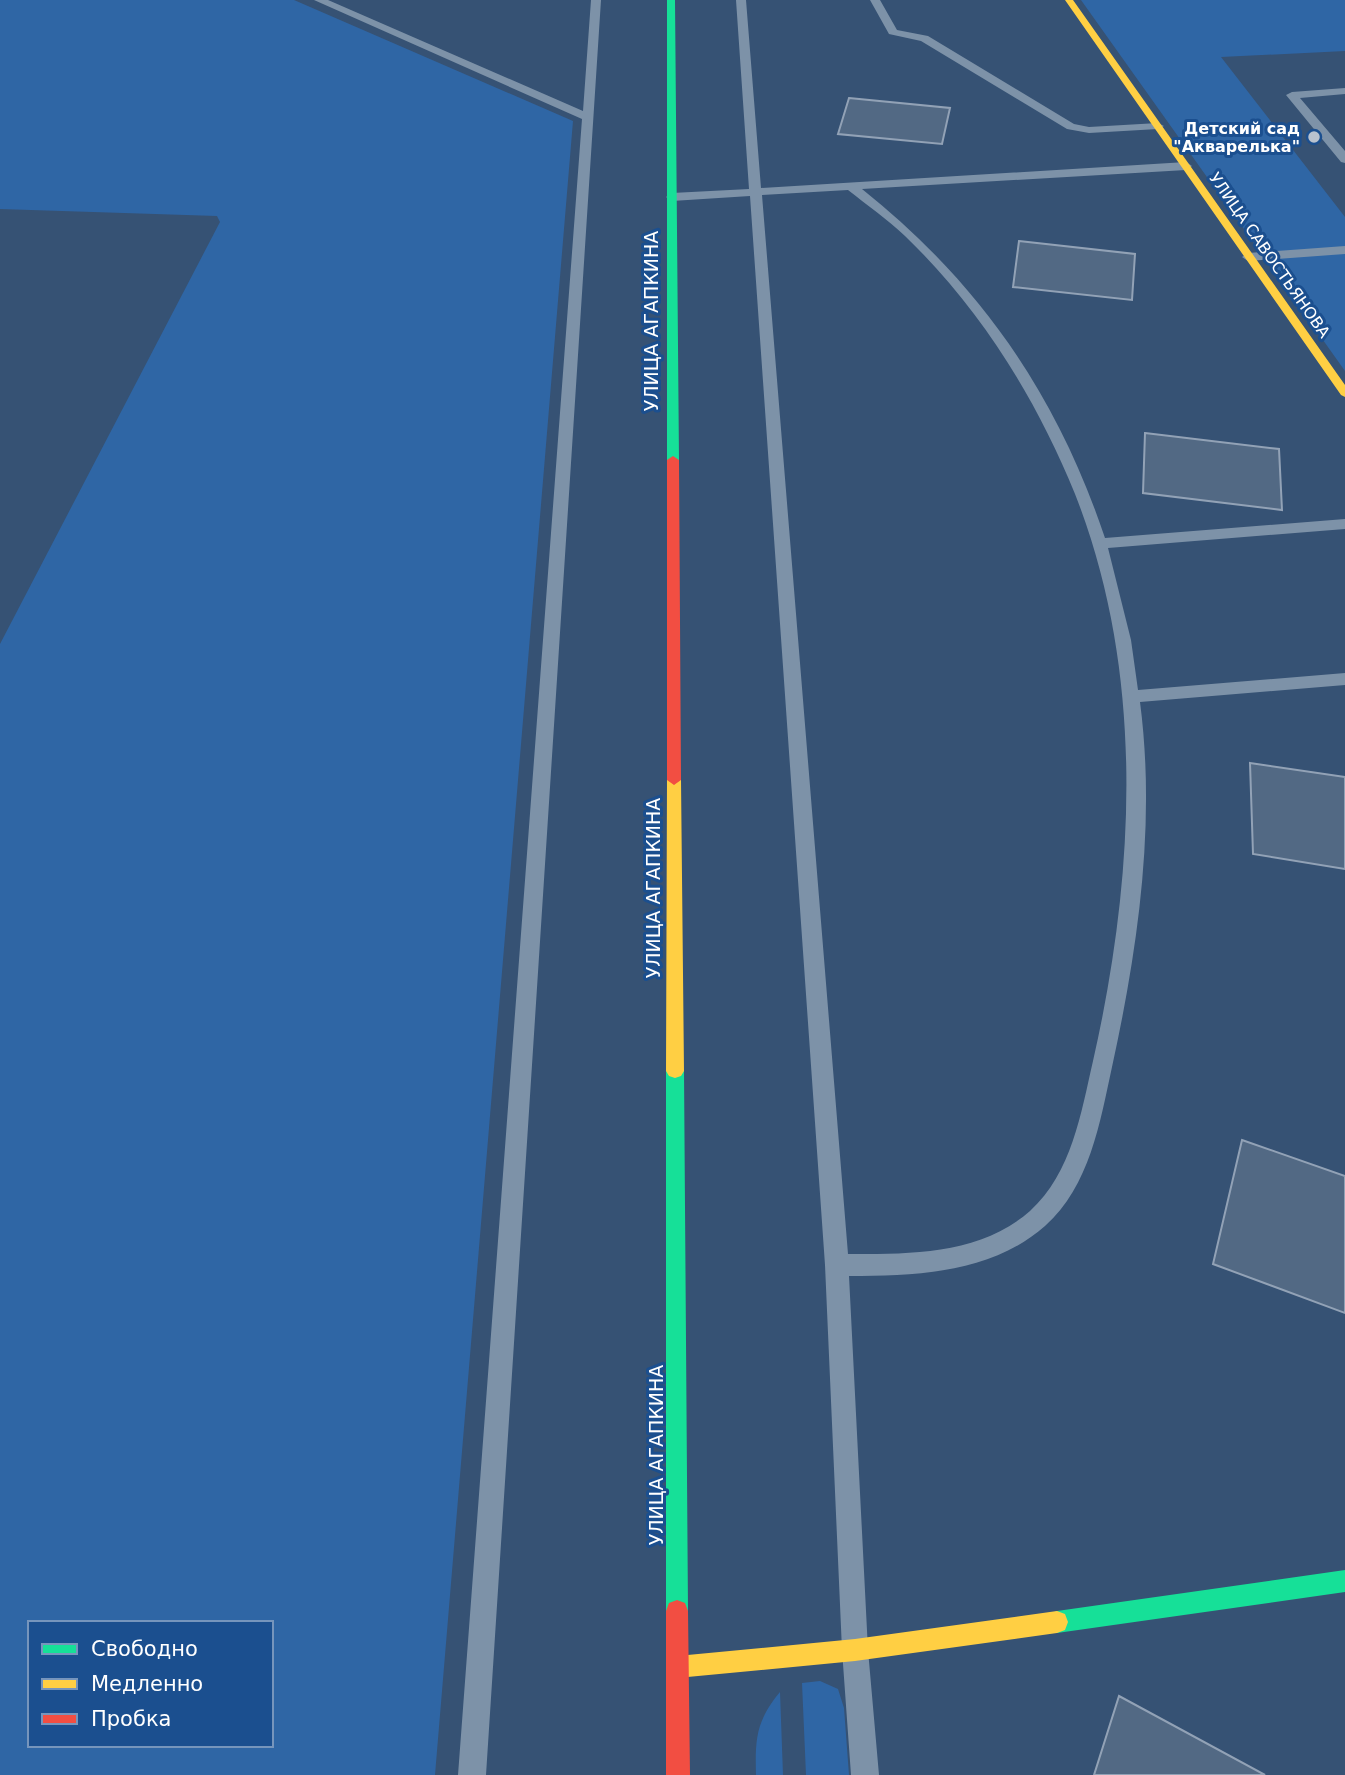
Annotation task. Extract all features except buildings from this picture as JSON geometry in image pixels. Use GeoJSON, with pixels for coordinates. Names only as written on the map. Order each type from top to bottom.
{"type":"FeatureCollection","features":[{"type":"Feature","properties":{"kind":"main road","name":"УЛИЦА АГАПКИНА"},"geometry":{"type":"LineString","coordinates":[[671,0],[678,1775]]}},
{"type":"Feature","properties":{"kind":"main road","name":"УЛИЦА САВОСТЬЯНОВА"},"geometry":{"type":"LineString","coordinates":[[1069,0],[1345,393]]}},
{"type":"Feature","properties":{"kind":"main road"},"geometry":{"type":"LineString","coordinates":[[677,1667],[855,1650],[1345,1581]]}},
{"type":"Feature","properties":{"kind":"lane"},"geometry":{"type":"LineString","coordinates":[[319,0],[590,118]]}},
{"type":"Feature","properties":{"kind":"lane"},"geometry":{"type":"LineString","coordinates":[[471,1775],[590,118],[596,0]]}},
{"type":"Feature","properties":{"kind":"lane"},"geometry":{"type":"LineString","coordinates":[[741,0],[758,192],[837,1265],[855,1650],[865,1775]]}},
{"type":"Feature","properties":{"kind":"lane"},"geometry":{"type":"LineString","coordinates":[[875,0],[893,32],[925,38],[997,79],[1071,127],[1089,130],[1158,126]]}},
{"type":"Feature","properties":{"kind":"lane"},"geometry":{"type":"LineString","coordinates":[[1345,91],[1292,95],[1345,159]]}},
{"type":"Feature","properties":{"kind":"lane"},"geometry":{"type":"LineString","coordinates":[[672,197],[1186,166]]}},
{"type":"Feature","properties":{"kind":"lane"},"geometry":{"type":"LineString","coordinates":[[837,1265],[921,1265],[978,1253],[1016,1235],[1055,1200],[1075,1168],[1113,1026],[1130,918],[1137,818],[1131,697],[1124,644],[1099,544],[1084,499],[1057,436],[1025,378],[989,325],[950,277],[909,233],[852,187]]}},
{"type":"Feature","properties":{"kind":"lane"},"geometry":{"type":"LineString","coordinates":[[1248,257],[1345,250]]}},
{"type":"Feature","properties":{"kind":"lane"},"geometry":{"type":"LineString","coordinates":[[1099,544],[1345,524]]}},
{"type":"Feature","properties":{"kind":"lane"},"geometry":{"type":"LineString","coordinates":[[1131,697],[1345,679]]}},
{"type":"Feature","properties":{"kind":"shaded area"},"geometry":{"type":"Polygon","coordinates":[[[0,0],[294,0],[573,121],[435,1775],[0,1775],[0,644],[220,222],[217,216],[0,209],[0,0]]]}},
{"type":"Feature","properties":{"kind":"shaded area"},"geometry":{"type":"Polygon","coordinates":[[[1081,0],[1345,0],[1345,51],[1221,57],[1345,217],[1345,371],[1081,0]]]}},
{"type":"Feature","properties":{"kind":"shaded area"},"geometry":{"type":"Polygon","coordinates":[[[820,1681],[838,1689],[844,1708],[849,1775],[806,1775],[802,1683],[820,1681]]]}},
{"type":"Feature","properties":{"kind":"shaded area"},"geometry":{"type":"Polygon","coordinates":[[[780,1692],[783,1775],[756,1775],[759,1731],[766,1712],[780,1692]]]}},
{"type":"Feature","properties":{"kind":"traffic: fast"},"geometry":{"type":"LineString","coordinates":[[671,0],[673,460]]}},
{"type":"Feature","properties":{"kind":"traffic: fast"},"geometry":{"type":"LineString","coordinates":[[675,1071],[677,1611]]}},
{"type":"Feature","properties":{"kind":"traffic: fast"},"geometry":{"type":"LineString","coordinates":[[1057,1622],[1345,1581]]}},
{"type":"Feature","properties":{"kind":"traffic: slow"},"geometry":{"type":"LineString","coordinates":[[1069,0],[1345,393]]}},
{"type":"Feature","properties":{"kind":"traffic: slow"},"geometry":{"type":"LineString","coordinates":[[674,780],[675,1071]]}},
{"type":"Feature","properties":{"kind":"traffic: slow"},"geometry":{"type":"LineString","coordinates":[[677,1667],[855,1650],[1057,1622]]}},
{"type":"Feature","properties":{"kind":"traffic: jam"},"geometry":{"type":"LineString","coordinates":[[673,460],[674,780]]}},
{"type":"Feature","properties":{"kind":"traffic: jam"},"geometry":{"type":"LineString","coordinates":[[677,1611],[678,1775]]}},
{"type":"Feature","properties":{"kind":"place","name":"Детский сад \"Акварелька\""},"geometry":{"type":"Point","coordinates":[1314,137]}}]}
